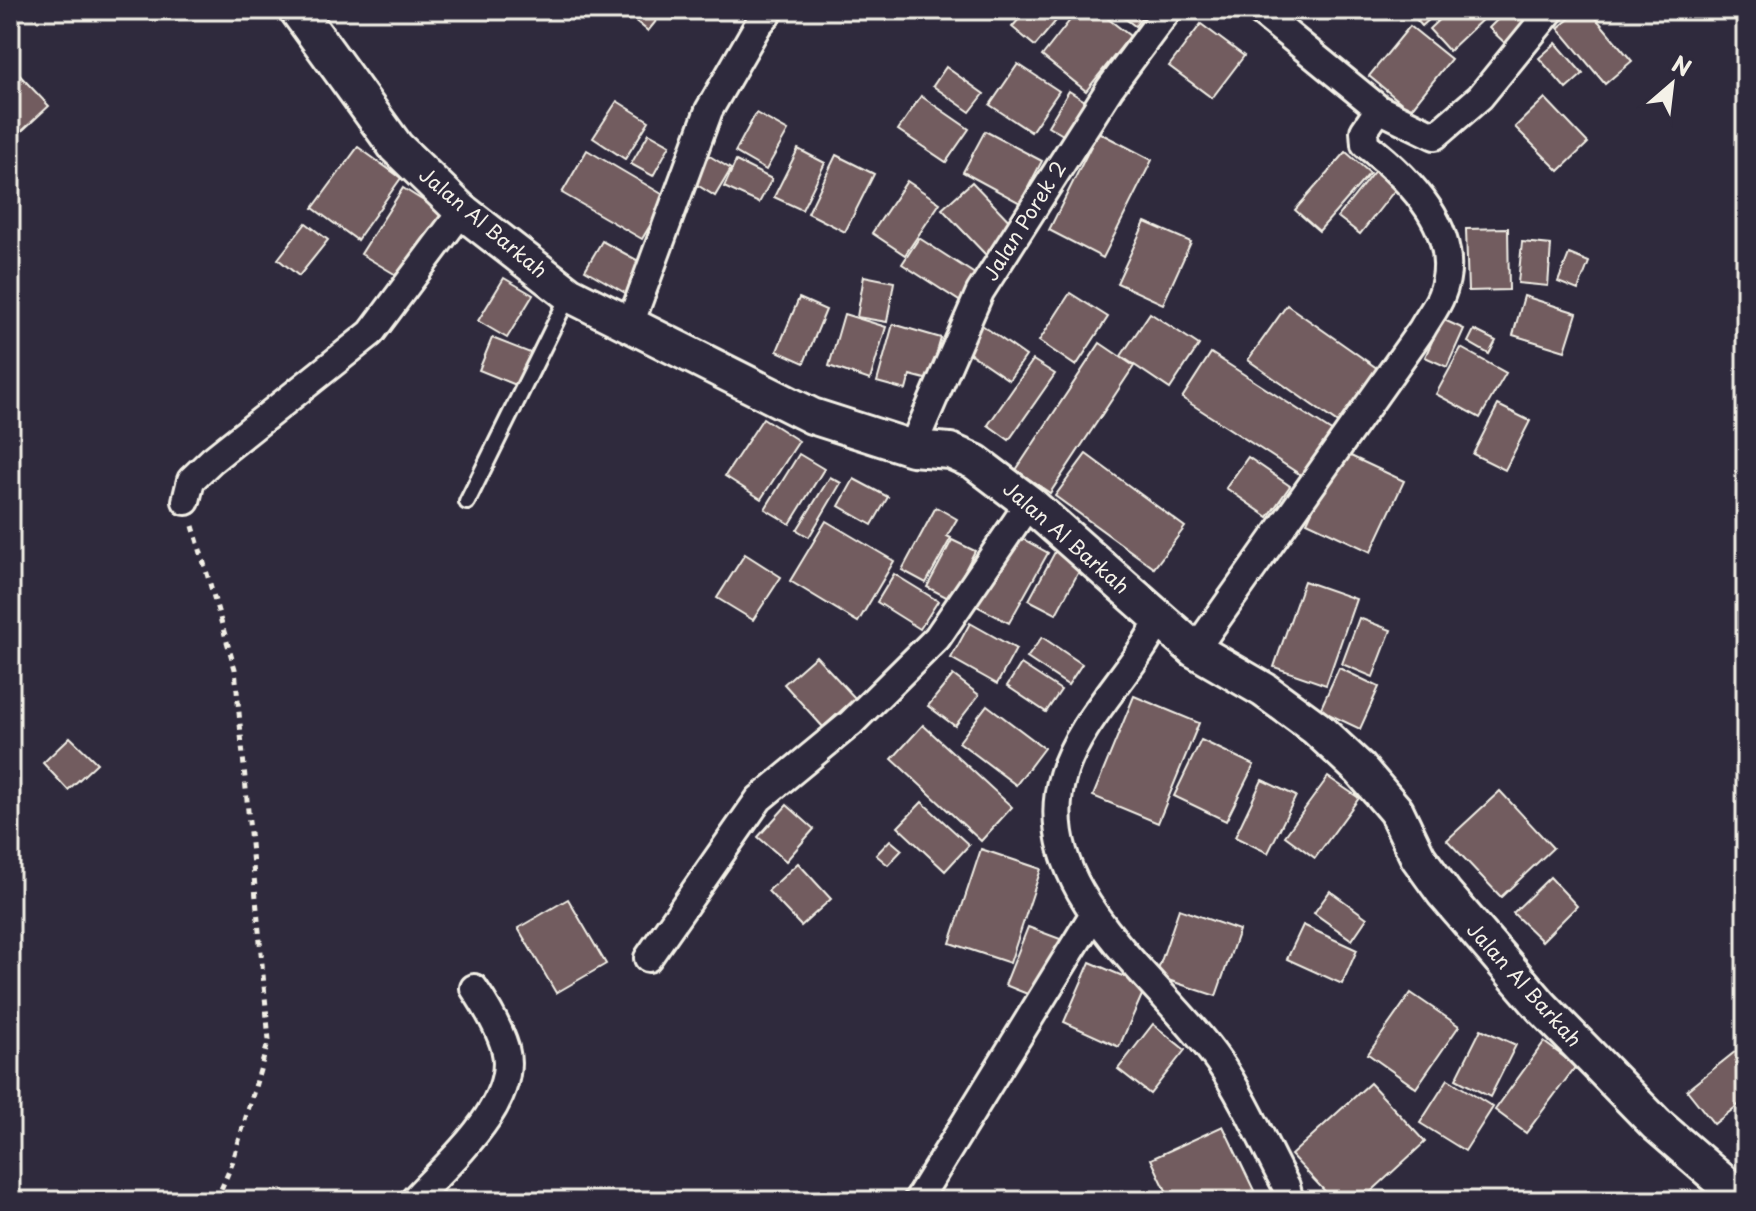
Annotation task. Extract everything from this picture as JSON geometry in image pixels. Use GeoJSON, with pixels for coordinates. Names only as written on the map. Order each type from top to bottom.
{"type":"FeatureCollection","features":[{"type":"Feature","properties":{"kind":"street","name":"Jalan Al Barkah"},"geometry":{"type":"LineString","coordinates":[[297,10],[396,147],[462,211],[569,294],[629,327],[812,416],[912,448],[950,451],[975,462],[1029,503],[1195,650],[1264,690],[1316,728],[1360,769],[1396,811],[1418,857],[1475,931],[1601,1070],[1656,1124],[1745,1201]]}},
{"type":"Feature","properties":{"kind":"street"},"geometry":{"type":"LineString","coordinates":[[629,327],[709,110],[758,25],[771,10]]}},
{"type":"Feature","properties":{"kind":"street","name":"Jalan Porek 2"},"geometry":{"type":"LineString","coordinates":[[912,448],[980,292],[1088,122],[1168,10]]}},
{"type":"Feature","properties":{"kind":"street"},"geometry":{"type":"LineString","coordinates":[[1258,10],[1379,109],[1435,136],[1480,97],[1551,10]]}},
{"type":"Feature","properties":{"kind":"street"},"geometry":{"type":"LineString","coordinates":[[1195,650],[1422,329],[1442,296],[1448,265],[1443,236],[1431,210],[1403,177],[1365,144],[1364,131],[1379,109]]}},
{"type":"Feature","properties":{"kind":"street"},"geometry":{"type":"LineString","coordinates":[[186,501],[191,480],[212,460],[371,333],[462,211]]}},
{"type":"Feature","properties":{"kind":"street"},"geometry":{"type":"LineString","coordinates":[[648,958],[759,799],[851,723],[937,638],[1029,503]]}},
{"type":"Feature","properties":{"kind":"street"},"geometry":{"type":"LineString","coordinates":[[1159,620],[1091,721],[1063,775],[1057,817],[1068,871],[1093,915],[1181,1012],[1221,1064],[1286,1186],[1290,1201]]}},
{"type":"Feature","properties":{"kind":"street"},"geometry":{"type":"LineString","coordinates":[[917,1201],[1093,915]]}},
{"type":"Feature","properties":{"kind":"street"},"geometry":{"type":"LineString","coordinates":[[413,1201],[487,1123],[498,1098],[506,1050],[474,988]]}},
{"type":"Feature","properties":{"kind":"lane"},"geometry":{"type":"LineString","coordinates":[[467,502],[569,294]]}},
{"type":"Feature","properties":{"kind":"path"},"geometry":{"type":"LineString","coordinates":[[186,501],[235,669],[269,1040],[232,1164],[216,1201]]}},
{"type":"Feature","properties":{"kind":"building"},"geometry":{"type":"Polygon","coordinates":[[[622,10],[665,10],[648,31],[622,10]]]}},
{"type":"Feature","properties":{"kind":"building"},"geometry":{"type":"Polygon","coordinates":[[[1027,10],[1065,10],[1035,46],[1012,27],[1027,10]]]}},
{"type":"Feature","properties":{"kind":"building"},"geometry":{"type":"Polygon","coordinates":[[[1078,10],[1097,10],[1130,36],[1086,91],[1042,56],[1078,10]]]}},
{"type":"Feature","properties":{"kind":"building"},"geometry":{"type":"Polygon","coordinates":[[[1114,10],[1147,10],[1135,26],[1114,10]]]}},
{"type":"Feature","properties":{"kind":"building"},"geometry":{"type":"Polygon","coordinates":[[[1408,10],[1440,10],[1422,26],[1408,10]]]}},
{"type":"Feature","properties":{"kind":"building"},"geometry":{"type":"Polygon","coordinates":[[[1449,10],[1478,10],[1485,17],[1449,51],[1429,29],[1449,10]]]}},
{"type":"Feature","properties":{"kind":"building"},"geometry":{"type":"Polygon","coordinates":[[[1507,10],[1529,10],[1536,17],[1508,46],[1489,28],[1507,10]]]}},
{"type":"Feature","properties":{"kind":"building"},"geometry":{"type":"Polygon","coordinates":[[[1580,10],[1589,10],[1632,61],[1605,84],[1558,28],[1580,10]]]}},
{"type":"Feature","properties":{"kind":"building"},"geometry":{"type":"Polygon","coordinates":[[[1201,24],[1244,56],[1212,98],[1169,66],[1201,24]]]}},
{"type":"Feature","properties":{"kind":"building"},"geometry":{"type":"Polygon","coordinates":[[[1410,26],[1451,59],[1410,110],[1369,76],[1410,26]]]}},
{"type":"Feature","properties":{"kind":"building"},"geometry":{"type":"Polygon","coordinates":[[[1556,43],[1583,74],[1566,89],[1539,58],[1556,43]]]}},
{"type":"Feature","properties":{"kind":"building"},"geometry":{"type":"Polygon","coordinates":[[[1018,64],[1059,91],[1031,132],[990,105],[1018,64]]]}},
{"type":"Feature","properties":{"kind":"building"},"geometry":{"type":"Polygon","coordinates":[[[10,65],[49,106],[10,142],[10,65]]]}},
{"type":"Feature","properties":{"kind":"building"},"geometry":{"type":"Polygon","coordinates":[[[946,67],[984,94],[970,112],[933,86],[946,67]]]}},
{"type":"Feature","properties":{"kind":"building"},"geometry":{"type":"Polygon","coordinates":[[[1069,91],[1085,101],[1063,135],[1048,126],[1069,91]]]}},
{"type":"Feature","properties":{"kind":"building"},"geometry":{"type":"Polygon","coordinates":[[[921,96],[969,129],[946,162],[898,130],[921,96]]]}},
{"type":"Feature","properties":{"kind":"building"},"geometry":{"type":"Polygon","coordinates":[[[1545,98],[1588,143],[1559,171],[1515,127],[1545,98]]]}},
{"type":"Feature","properties":{"kind":"building"},"geometry":{"type":"Polygon","coordinates":[[[617,101],[649,121],[625,159],[593,138],[617,101]]]}},
{"type":"Feature","properties":{"kind":"building"},"geometry":{"type":"Polygon","coordinates":[[[756,113],[788,131],[766,170],[735,152],[756,113]]]}},
{"type":"Feature","properties":{"kind":"building"},"geometry":{"type":"Polygon","coordinates":[[[985,131],[1042,161],[1020,203],[963,172],[985,131]]]}},
{"type":"Feature","properties":{"kind":"building"},"geometry":{"type":"Polygon","coordinates":[[[1098,132],[1152,160],[1103,258],[1049,230],[1098,132]]]}},
{"type":"Feature","properties":{"kind":"building"},"geometry":{"type":"Polygon","coordinates":[[[649,133],[670,145],[653,176],[631,164],[649,133]]]}},
{"type":"Feature","properties":{"kind":"building"},"geometry":{"type":"Polygon","coordinates":[[[358,147],[401,178],[357,240],[313,208],[358,147]]]}},
{"type":"Feature","properties":{"kind":"building"},"geometry":{"type":"Polygon","coordinates":[[[798,149],[825,163],[802,210],[774,197],[798,149]]]}},
{"type":"Feature","properties":{"kind":"building"},"geometry":{"type":"Polygon","coordinates":[[[587,150],[667,197],[642,239],[562,193],[587,150]]]}},
{"type":"Feature","properties":{"kind":"building"},"geometry":{"type":"Polygon","coordinates":[[[703,152],[731,169],[715,196],[686,178],[703,152]]]}},
{"type":"Feature","properties":{"kind":"building"},"geometry":{"type":"Polygon","coordinates":[[[1346,152],[1370,173],[1319,231],[1295,210],[1346,152]]]}},
{"type":"Feature","properties":{"kind":"building"},"geometry":{"type":"Polygon","coordinates":[[[836,155],[874,174],[845,232],[808,213],[836,155]]]}},
{"type":"Feature","properties":{"kind":"building"},"geometry":{"type":"Polygon","coordinates":[[[736,161],[772,179],[759,203],[724,187],[736,161]]]}},
{"type":"Feature","properties":{"kind":"building"},"geometry":{"type":"Polygon","coordinates":[[[1380,164],[1402,181],[1360,234],[1338,217],[1380,164]]]}},
{"type":"Feature","properties":{"kind":"building"},"geometry":{"type":"Polygon","coordinates":[[[907,181],[940,203],[905,255],[872,233],[907,181]]]}},
{"type":"Feature","properties":{"kind":"building"},"geometry":{"type":"Polygon","coordinates":[[[972,182],[1016,228],[986,255],[942,209],[972,182]]]}},
{"type":"Feature","properties":{"kind":"building"},"geometry":{"type":"Polygon","coordinates":[[[403,188],[449,217],[408,282],[361,254],[403,188]]]}},
{"type":"Feature","properties":{"kind":"building"},"geometry":{"type":"Polygon","coordinates":[[[1145,222],[1191,242],[1163,304],[1117,283],[1145,222]]]}},
{"type":"Feature","properties":{"kind":"building"},"geometry":{"type":"Polygon","coordinates":[[[306,223],[328,240],[299,276],[278,259],[306,223]]]}},
{"type":"Feature","properties":{"kind":"building"},"geometry":{"type":"Polygon","coordinates":[[[1508,228],[1509,290],[1468,291],[1466,229],[1508,228]]]}},
{"type":"Feature","properties":{"kind":"building"},"geometry":{"type":"Polygon","coordinates":[[[919,238],[981,278],[964,304],[902,264],[919,238]]]}},
{"type":"Feature","properties":{"kind":"building"},"geometry":{"type":"Polygon","coordinates":[[[602,241],[644,264],[627,294],[585,270],[602,241]]]}},
{"type":"Feature","properties":{"kind":"building"},"geometry":{"type":"Polygon","coordinates":[[[1522,242],[1551,245],[1548,286],[1518,283],[1522,242]]]}},
{"type":"Feature","properties":{"kind":"building"},"geometry":{"type":"Polygon","coordinates":[[[1569,254],[1589,262],[1578,290],[1558,282],[1569,254]]]}},
{"type":"Feature","properties":{"kind":"building"},"geometry":{"type":"Polygon","coordinates":[[[864,276],[894,282],[887,322],[857,317],[864,276]]]}},
{"type":"Feature","properties":{"kind":"building"},"geometry":{"type":"Polygon","coordinates":[[[504,278],[533,295],[507,338],[478,321],[504,278]]]}},
{"type":"Feature","properties":{"kind":"building"},"geometry":{"type":"Polygon","coordinates":[[[1070,293],[1108,317],[1076,366],[1039,341],[1070,293]]]}},
{"type":"Feature","properties":{"kind":"building"},"geometry":{"type":"Polygon","coordinates":[[[1524,296],[1577,313],[1565,351],[1513,335],[1524,296]]]}},
{"type":"Feature","properties":{"kind":"building"},"geometry":{"type":"Polygon","coordinates":[[[799,298],[826,310],[804,363],[777,351],[799,298]]]}},
{"type":"Feature","properties":{"kind":"building"},"geometry":{"type":"Polygon","coordinates":[[[1287,305],[1381,371],[1342,426],[1248,360],[1287,305]]]}},
{"type":"Feature","properties":{"kind":"building"},"geometry":{"type":"Polygon","coordinates":[[[1150,313],[1199,345],[1170,389],[1121,356],[1150,313]]]}},
{"type":"Feature","properties":{"kind":"building"},"geometry":{"type":"Polygon","coordinates":[[[844,314],[886,327],[870,380],[829,366],[844,314]]]}},
{"type":"Feature","properties":{"kind":"building"},"geometry":{"type":"Polygon","coordinates":[[[1442,319],[1464,329],[1447,367],[1425,357],[1442,319]]]}},
{"type":"Feature","properties":{"kind":"building"},"geometry":{"type":"Polygon","coordinates":[[[979,323],[1026,356],[1009,380],[962,348],[979,323]]]}},
{"type":"Feature","properties":{"kind":"building"},"geometry":{"type":"Polygon","coordinates":[[[893,324],[941,338],[929,380],[910,375],[906,390],[877,382],[893,324]]]}},
{"type":"Feature","properties":{"kind":"building"},"geometry":{"type":"Polygon","coordinates":[[[1474,330],[1496,341],[1489,354],[1468,342],[1474,330]]]}},
{"type":"Feature","properties":{"kind":"building"},"geometry":{"type":"Polygon","coordinates":[[[492,338],[533,354],[521,387],[479,370],[492,338]]]}},
{"type":"Feature","properties":{"kind":"building"},"geometry":{"type":"Polygon","coordinates":[[[1100,343],[1134,366],[1050,493],[1016,470],[1100,343]]]}},
{"type":"Feature","properties":{"kind":"building"},"geometry":{"type":"Polygon","coordinates":[[[1461,348],[1506,373],[1480,418],[1436,394],[1461,348]]]}},
{"type":"Feature","properties":{"kind":"building"},"geometry":{"type":"Polygon","coordinates":[[[1211,353],[1333,432],[1304,477],[1182,398],[1211,353]]]}},
{"type":"Feature","properties":{"kind":"building"},"geometry":{"type":"Polygon","coordinates":[[[1033,360],[1055,374],[1009,440],[988,425],[1033,360]]]}},
{"type":"Feature","properties":{"kind":"building"},"geometry":{"type":"Polygon","coordinates":[[[1498,405],[1530,421],[1505,470],[1473,454],[1498,405]]]}},
{"type":"Feature","properties":{"kind":"building"},"geometry":{"type":"Polygon","coordinates":[[[763,418],[799,441],[761,499],[725,476],[763,418]]]}},
{"type":"Feature","properties":{"kind":"building"},"geometry":{"type":"Polygon","coordinates":[[[1340,451],[1404,481],[1371,552],[1307,522],[1340,451]]]}},
{"type":"Feature","properties":{"kind":"building"},"geometry":{"type":"Polygon","coordinates":[[[799,454],[824,469],[790,524],[765,509],[799,454]]]}},
{"type":"Feature","properties":{"kind":"building"},"geometry":{"type":"Polygon","coordinates":[[[1086,454],[1185,527],[1154,568],[1055,496],[1086,454]]]}},
{"type":"Feature","properties":{"kind":"building"},"geometry":{"type":"Polygon","coordinates":[[[1248,457],[1290,486],[1268,517],[1226,488],[1248,457]]]}},
{"type":"Feature","properties":{"kind":"building"},"geometry":{"type":"Polygon","coordinates":[[[830,477],[841,483],[809,537],[797,530],[830,477]]]}},
{"type":"Feature","properties":{"kind":"building"},"geometry":{"type":"Polygon","coordinates":[[[854,479],[888,497],[872,525],[839,506],[854,479]]]}},
{"type":"Feature","properties":{"kind":"building"},"geometry":{"type":"Polygon","coordinates":[[[936,507],[957,519],[947,536],[951,538],[926,583],[902,570],[936,507]]]}},
{"type":"Feature","properties":{"kind":"building"},"geometry":{"type":"Polygon","coordinates":[[[826,521],[894,561],[858,622],[790,581],[826,521]]]}},
{"type":"Feature","properties":{"kind":"building"},"geometry":{"type":"Polygon","coordinates":[[[1012,533],[1048,553],[1009,623],[973,604],[1012,533]]]}},
{"type":"Feature","properties":{"kind":"building"},"geometry":{"type":"Polygon","coordinates":[[[952,540],[975,551],[950,599],[927,587],[952,540]]]}},
{"type":"Feature","properties":{"kind":"building"},"geometry":{"type":"Polygon","coordinates":[[[1056,550],[1083,564],[1056,614],[1029,600],[1056,550]]]}},
{"type":"Feature","properties":{"kind":"building"},"geometry":{"type":"Polygon","coordinates":[[[745,554],[781,577],[753,620],[717,598],[745,554]]]}},
{"type":"Feature","properties":{"kind":"building"},"geometry":{"type":"Polygon","coordinates":[[[894,574],[938,601],[920,629],[877,602],[894,574]]]}},
{"type":"Feature","properties":{"kind":"building"},"geometry":{"type":"Polygon","coordinates":[[[1304,581],[1356,599],[1326,685],[1274,667],[1304,581]]]}},
{"type":"Feature","properties":{"kind":"building"},"geometry":{"type":"Polygon","coordinates":[[[1359,618],[1391,630],[1373,677],[1342,664],[1359,618]]]}},
{"type":"Feature","properties":{"kind":"building"},"geometry":{"type":"Polygon","coordinates":[[[970,623],[1016,649],[997,684],[951,658],[970,623]]]}},
{"type":"Feature","properties":{"kind":"building"},"geometry":{"type":"Polygon","coordinates":[[[1042,637],[1082,664],[1068,685],[1027,658],[1042,637]]]}},
{"type":"Feature","properties":{"kind":"building"},"geometry":{"type":"Polygon","coordinates":[[[816,656],[855,698],[823,727],[784,684],[816,656]]]}},
{"type":"Feature","properties":{"kind":"building"},"geometry":{"type":"Polygon","coordinates":[[[1021,664],[1061,690],[1046,712],[1007,686],[1021,664]]]}},
{"type":"Feature","properties":{"kind":"building"},"geometry":{"type":"Polygon","coordinates":[[[1339,668],[1379,687],[1360,729],[1320,710],[1339,668]]]}},
{"type":"Feature","properties":{"kind":"building"},"geometry":{"type":"Polygon","coordinates":[[[953,675],[979,695],[955,726],[928,706],[953,675]]]}},
{"type":"Feature","properties":{"kind":"building"},"geometry":{"type":"Polygon","coordinates":[[[1134,696],[1199,723],[1158,823],[1093,796],[1134,696]]]}},
{"type":"Feature","properties":{"kind":"building"},"geometry":{"type":"Polygon","coordinates":[[[987,705],[1044,748],[1016,785],[959,742],[987,705]]]}},
{"type":"Feature","properties":{"kind":"building"},"geometry":{"type":"Polygon","coordinates":[[[923,725],[1012,807],[981,841],[892,759],[923,725]]]}},
{"type":"Feature","properties":{"kind":"building"},"geometry":{"type":"Polygon","coordinates":[[[70,737],[97,763],[68,790],[43,763],[70,737]]]}},
{"type":"Feature","properties":{"kind":"building"},"geometry":{"type":"Polygon","coordinates":[[[1201,740],[1254,765],[1226,821],[1174,796],[1201,740]]]}},
{"type":"Feature","properties":{"kind":"building"},"geometry":{"type":"Polygon","coordinates":[[[1328,777],[1359,798],[1315,858],[1285,836],[1328,777]]]}},
{"type":"Feature","properties":{"kind":"building"},"geometry":{"type":"Polygon","coordinates":[[[1262,780],[1296,796],[1268,853],[1235,837],[1262,780]]]}},
{"type":"Feature","properties":{"kind":"building"},"geometry":{"type":"Polygon","coordinates":[[[1500,791],[1553,848],[1501,897],[1447,840],[1500,791]]]}},
{"type":"Feature","properties":{"kind":"building"},"geometry":{"type":"Polygon","coordinates":[[[922,802],[969,845],[945,871],[898,827],[922,802]]]}},
{"type":"Feature","properties":{"kind":"building"},"geometry":{"type":"Polygon","coordinates":[[[787,805],[814,829],[786,861],[758,837],[787,805]]]}},
{"type":"Feature","properties":{"kind":"building"},"geometry":{"type":"Polygon","coordinates":[[[890,840],[902,850],[888,865],[876,855],[890,840]]]}},
{"type":"Feature","properties":{"kind":"building"},"geometry":{"type":"Polygon","coordinates":[[[981,849],[1041,869],[1010,963],[950,943],[981,849]]]}},
{"type":"Feature","properties":{"kind":"building"},"geometry":{"type":"Polygon","coordinates":[[[798,863],[831,899],[801,926],[768,891],[798,863]]]}},
{"type":"Feature","properties":{"kind":"building"},"geometry":{"type":"Polygon","coordinates":[[[1550,877],[1577,906],[1542,941],[1513,913],[1550,877]]]}},
{"type":"Feature","properties":{"kind":"building"},"geometry":{"type":"Polygon","coordinates":[[[1330,891],[1367,918],[1352,940],[1314,913],[1330,891]]]}},
{"type":"Feature","properties":{"kind":"building"},"geometry":{"type":"Polygon","coordinates":[[[568,899],[606,964],[556,993],[518,928],[568,899]]]}},
{"type":"Feature","properties":{"kind":"building"},"geometry":{"type":"Polygon","coordinates":[[[1179,909],[1239,930],[1216,996],[1156,976],[1179,909]]]}},
{"type":"Feature","properties":{"kind":"building"},"geometry":{"type":"Polygon","coordinates":[[[1303,925],[1357,950],[1342,984],[1287,959],[1303,925]]]}},
{"type":"Feature","properties":{"kind":"building"},"geometry":{"type":"Polygon","coordinates":[[[1028,927],[1063,940],[1040,999],[1005,985],[1028,927]]]}},
{"type":"Feature","properties":{"kind":"building"},"geometry":{"type":"Polygon","coordinates":[[[1090,962],[1146,986],[1119,1047],[1064,1022],[1090,962]]]}},
{"type":"Feature","properties":{"kind":"building"},"geometry":{"type":"Polygon","coordinates":[[[1411,993],[1459,1026],[1416,1088],[1368,1054],[1411,993]]]}},
{"type":"Feature","properties":{"kind":"building"},"geometry":{"type":"Polygon","coordinates":[[[1153,1024],[1185,1050],[1150,1094],[1118,1069],[1153,1024]]]}},
{"type":"Feature","properties":{"kind":"building"},"geometry":{"type":"Polygon","coordinates":[[[1481,1029],[1516,1045],[1490,1097],[1456,1079],[1481,1029]]]}},
{"type":"Feature","properties":{"kind":"building"},"geometry":{"type":"Polygon","coordinates":[[[1544,1042],[1576,1066],[1526,1133],[1495,1110],[1544,1042]]]}},
{"type":"Feature","properties":{"kind":"building"},"geometry":{"type":"Polygon","coordinates":[[[1746,1043],[1746,1099],[1714,1124],[1687,1090],[1746,1043]]]}},
{"type":"Feature","properties":{"kind":"building"},"geometry":{"type":"Polygon","coordinates":[[[1448,1079],[1493,1107],[1465,1151],[1420,1123],[1448,1079]]]}},
{"type":"Feature","properties":{"kind":"building"},"geometry":{"type":"Polygon","coordinates":[[[1370,1083],[1425,1142],[1361,1201],[1334,1201],[1291,1155],[1370,1083]]]}},
{"type":"Feature","properties":{"kind":"building"},"geometry":{"type":"Polygon","coordinates":[[[1223,1126],[1259,1201],[1171,1201],[1151,1159],[1223,1126]]]}}]}
